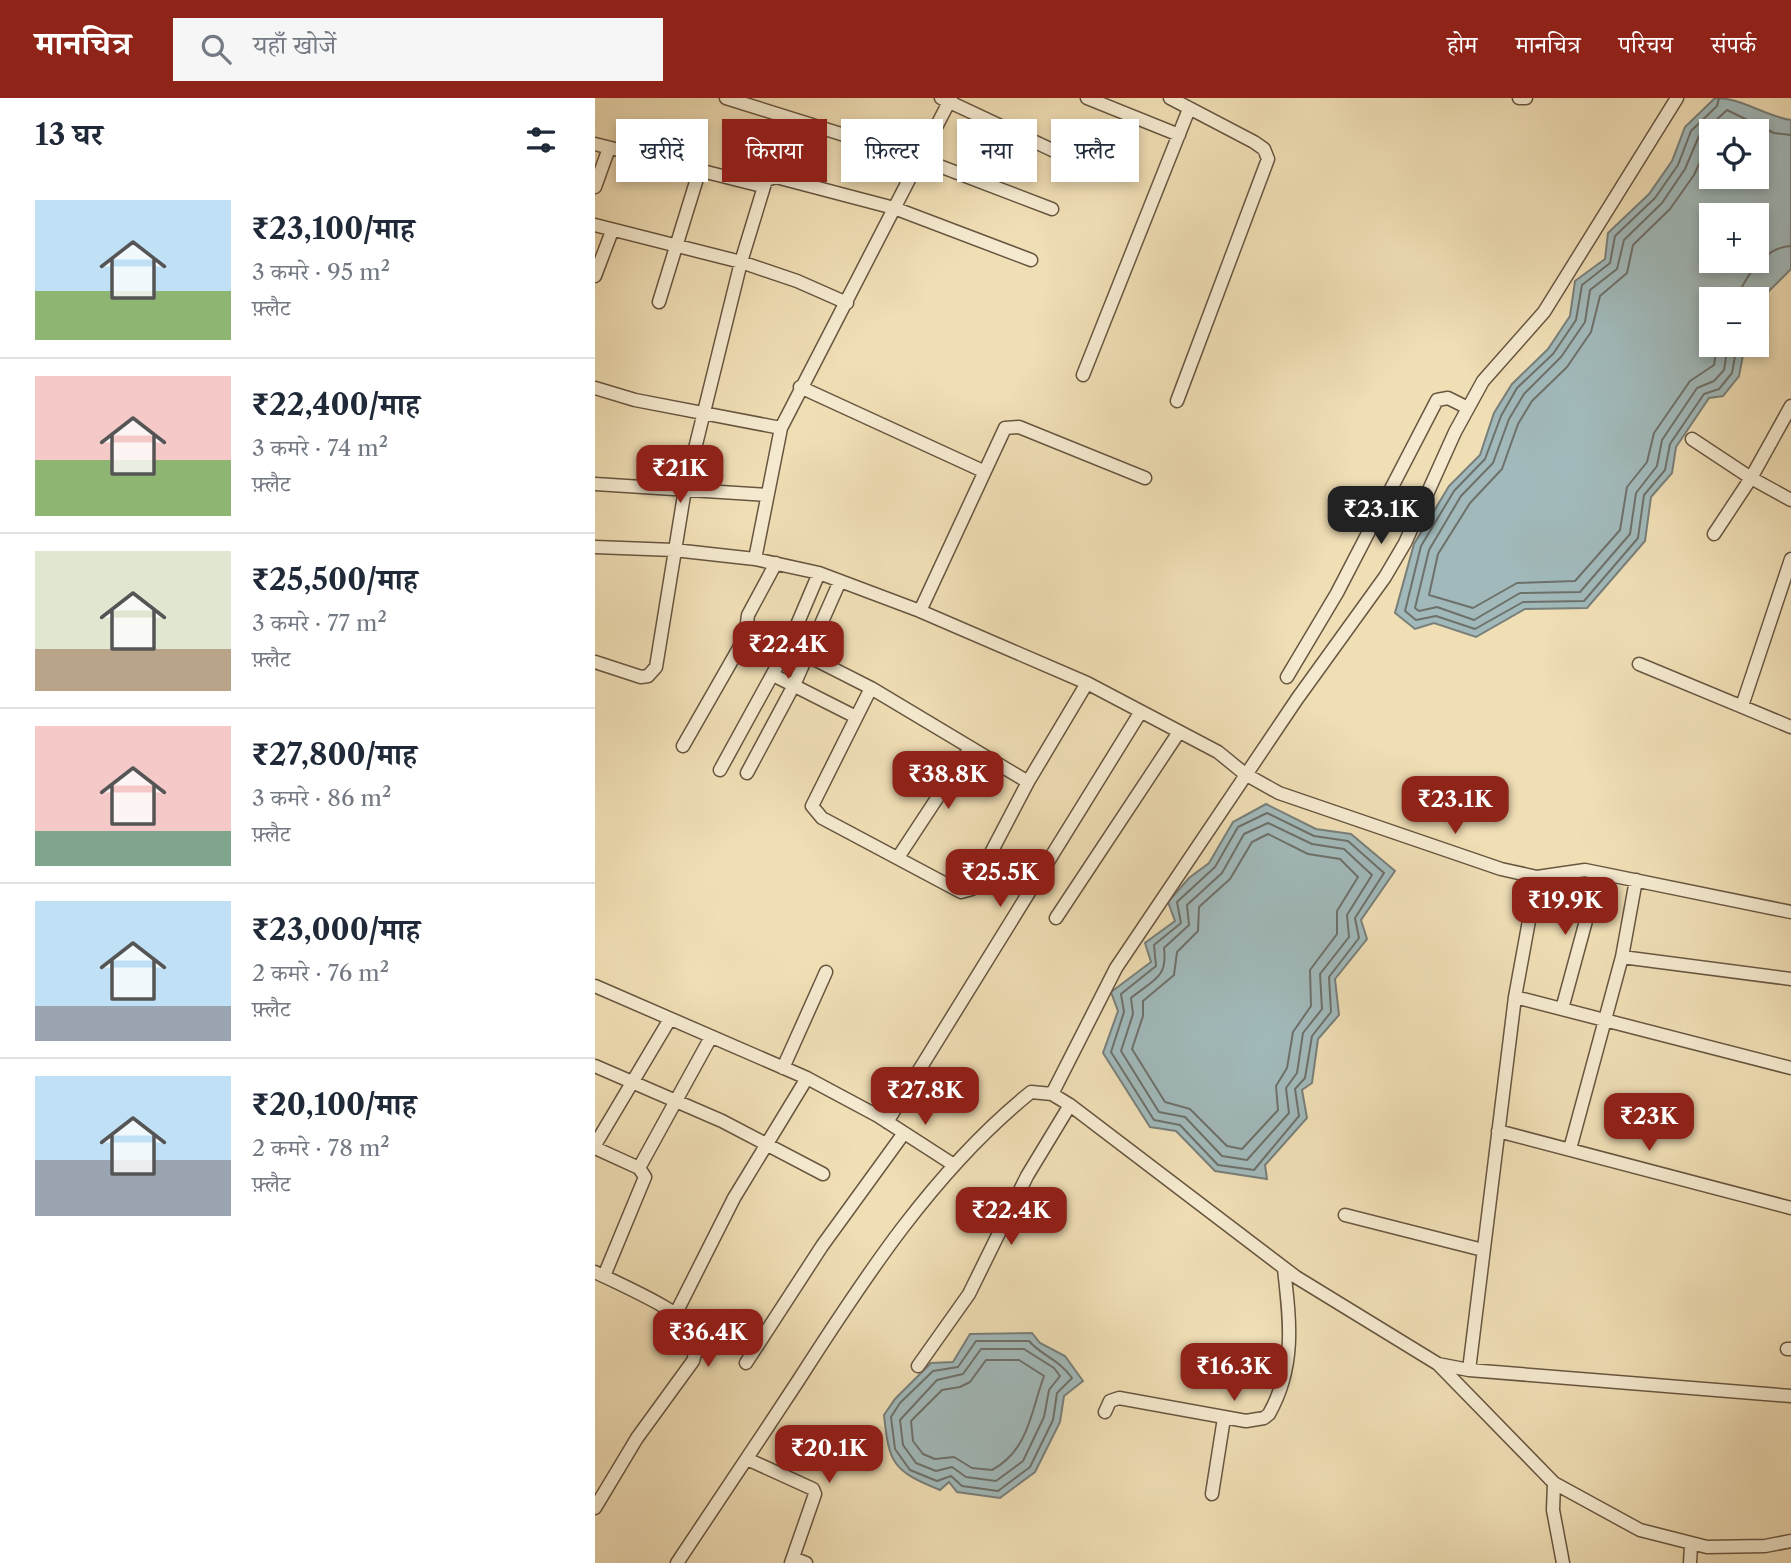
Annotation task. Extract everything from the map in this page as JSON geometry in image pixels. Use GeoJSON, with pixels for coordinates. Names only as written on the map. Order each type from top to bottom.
{"type":"FeatureCollection","features":[{"type":"Feature","properties":{"kind":"street"},"geometry":{"type":"LineString","coordinates":[[726,98],[841,134]]}},
{"type":"Feature","properties":{"kind":"street"},"geometry":{"type":"LineString","coordinates":[[1087,98],[1179,135]]}},
{"type":"Feature","properties":{"kind":"street"},"geometry":{"type":"LineString","coordinates":[[1170,98],[1254,142],[1264,149],[1268,159],[1177,401]]}},
{"type":"Feature","properties":{"kind":"street"},"geometry":{"type":"LineString","coordinates":[[1519,98],[1526,98]]}},
{"type":"Feature","properties":{"kind":"street"},"geometry":{"type":"LineString","coordinates":[[1052,1094],[1116,968],[1245,774],[1385,577],[1405,544],[1468,408],[1498,362],[1544,312],[1677,98]]}},
{"type":"Feature","properties":{"kind":"street"},"geometry":{"type":"LineString","coordinates":[[938,119],[947,99],[1051,149]]}},
{"type":"Feature","properties":{"kind":"street"},"geometry":{"type":"LineString","coordinates":[[1083,375],[1189,109]]}},
{"type":"Feature","properties":{"kind":"street"},"geometry":{"type":"LineString","coordinates":[[595,144],[616,150]]}},
{"type":"Feature","properties":{"kind":"street"},"geometry":{"type":"LineString","coordinates":[[595,187],[609,148]]}},
{"type":"Feature","properties":{"kind":"street"},"geometry":{"type":"LineString","coordinates":[[943,167],[1052,209]]}},
{"type":"Feature","properties":{"kind":"street"},"geometry":{"type":"LineString","coordinates":[[708,174],[762,186]]}},
{"type":"Feature","properties":{"kind":"street"},"geometry":{"type":"LineString","coordinates":[[595,662],[641,677],[652,673],[685,489],[741,262],[762,186],[770,177],[894,208],[1031,260]]}},
{"type":"Feature","properties":{"kind":"street"},"geometry":{"type":"LineString","coordinates":[[659,302],[696,182]]}},
{"type":"Feature","properties":{"kind":"street"},"geometry":{"type":"LineString","coordinates":[[908,182],[847,303],[800,387],[782,428],[767,495],[765,561],[747,623],[807,657],[871,688],[1028,782]]}},
{"type":"Feature","properties":{"kind":"street"},"geometry":{"type":"LineString","coordinates":[[595,225],[741,262],[797,281],[847,303]]}},
{"type":"Feature","properties":{"kind":"street"},"geometry":{"type":"LineString","coordinates":[[595,276],[612,230]]}},
{"type":"Feature","properties":{"kind":"street"},"geometry":{"type":"LineString","coordinates":[[800,387],[983,471]]}},
{"type":"Feature","properties":{"kind":"street"},"geometry":{"type":"LineString","coordinates":[[595,388],[705,415],[782,428]]}},
{"type":"Feature","properties":{"kind":"street"},"geometry":{"type":"LineString","coordinates":[[1287,677],[1344,581],[1437,400],[1448,398],[1468,408]]}},
{"type":"Feature","properties":{"kind":"street"},"geometry":{"type":"LineString","coordinates":[[1714,534],[1751,478],[1791,406]]}},
{"type":"Feature","properties":{"kind":"street"},"geometry":{"type":"LineString","coordinates":[[920,611],[1001,433],[1010,425],[1146,478]]}},
{"type":"Feature","properties":{"kind":"street"},"geometry":{"type":"LineString","coordinates":[[1692,439],[1751,478],[1791,500]]}},
{"type":"Feature","properties":{"kind":"street"},"geometry":{"type":"LineString","coordinates":[[595,484],[767,495]]}},
{"type":"Feature","properties":{"kind":"street"},"geometry":{"type":"LineString","coordinates":[[595,547],[674,550],[765,561],[819,573],[920,611],[1087,683],[1137,712],[1218,752],[1245,774],[1279,793],[1501,869],[1537,877],[1561,871],[1599,873],[1791,912]]}},
{"type":"Feature","properties":{"kind":"street"},"geometry":{"type":"LineString","coordinates":[[1742,706],[1791,559]]}},
{"type":"Feature","properties":{"kind":"street"},"geometry":{"type":"LineString","coordinates":[[720,770],[788,646],[819,573]]}},
{"type":"Feature","properties":{"kind":"street"},"geometry":{"type":"LineString","coordinates":[[747,773],[794,685],[840,581]]}},
{"type":"Feature","properties":{"kind":"street"},"geometry":{"type":"LineString","coordinates":[[683,746],[751,626]]}},
{"type":"Feature","properties":{"kind":"street"},"geometry":{"type":"LineString","coordinates":[[1639,664],[1791,727]]}},
{"type":"Feature","properties":{"kind":"street"},"geometry":{"type":"LineString","coordinates":[[773,675],[856,717]]}},
{"type":"Feature","properties":{"kind":"street"},"geometry":{"type":"LineString","coordinates":[[871,688],[811,806],[822,818],[899,856],[956,890],[972,889],[1028,782],[1087,683]]}},
{"type":"Feature","properties":{"kind":"street"},"geometry":{"type":"LineString","coordinates":[[878,1116],[1137,712]]}},
{"type":"Feature","properties":{"kind":"street"},"geometry":{"type":"LineString","coordinates":[[1056,918],[1178,732]]}},
{"type":"Feature","properties":{"kind":"street"},"geometry":{"type":"LineString","coordinates":[[899,856],[970,748]]}},
{"type":"Feature","properties":{"kind":"street"},"geometry":{"type":"LineString","coordinates":[[1562,1009],[1599,873]]}},
{"type":"Feature","properties":{"kind":"street"},"geometry":{"type":"LineString","coordinates":[[1469,1370],[1515,997],[1537,877]]}},
{"type":"Feature","properties":{"kind":"street"},"geometry":{"type":"LineString","coordinates":[[1570,1149],[1622,957],[1636,880]]}},
{"type":"Feature","properties":{"kind":"street"},"geometry":{"type":"LineString","coordinates":[[1622,957],[1791,979]]}},
{"type":"Feature","properties":{"kind":"street"},"geometry":{"type":"LineString","coordinates":[[783,1068],[826,972]]}},
{"type":"Feature","properties":{"kind":"street"},"geometry":{"type":"LineString","coordinates":[[595,986],[807,1078],[878,1116],[954,1165]]}},
{"type":"Feature","properties":{"kind":"street"},"geometry":{"type":"LineString","coordinates":[[1515,997],[1791,1068]]}},
{"type":"Feature","properties":{"kind":"street"},"geometry":{"type":"LineString","coordinates":[[595,1508],[636,1438],[699,1349],[700,1336],[696,1328],[600,1274],[645,1177],[639,1168],[595,1147],[670,1019]]}},
{"type":"Feature","properties":{"kind":"street"},"geometry":{"type":"LineString","coordinates":[[639,1168],[711,1037]]}},
{"type":"Feature","properties":{"kind":"street"},"geometry":{"type":"LineString","coordinates":[[595,1066],[766,1143],[823,1174]]}},
{"type":"Feature","properties":{"kind":"street"},"geometry":{"type":"LineString","coordinates":[[675,1315],[766,1143],[807,1078]]}},
{"type":"Feature","properties":{"kind":"street"},"geometry":{"type":"LineString","coordinates":[[677,1563],[847,1304],[954,1165],[1031,1092],[1052,1094],[1070,1105],[1284,1269],[1438,1364],[1554,1483],[1640,1531],[1691,1546],[1765,1546],[1791,1541]]}},
{"type":"Feature","properties":{"kind":"street"},"geometry":{"type":"LineString","coordinates":[[918,1366],[969,1294],[1027,1176],[1070,1105]]}},
{"type":"Feature","properties":{"kind":"street"},"geometry":{"type":"LineString","coordinates":[[1498,1131],[1791,1208]]}},
{"type":"Feature","properties":{"kind":"street"},"geometry":{"type":"LineString","coordinates":[[746,1363],[822,1246],[904,1133]]}},
{"type":"Feature","properties":{"kind":"street"},"geometry":{"type":"LineString","coordinates":[[1345,1215],[1483,1250]]}},
{"type":"Feature","properties":{"kind":"street"},"geometry":{"type":"LineString","coordinates":[[1105,1412],[1110,1401],[1119,1398],[1224,1418],[1246,1421],[1264,1418],[1277,1399],[1287,1373],[1291,1345],[1284,1269]]}},
{"type":"Feature","properties":{"kind":"street"},"geometry":{"type":"LineString","coordinates":[[1438,1364],[1469,1370],[1791,1396]]}},
{"type":"Feature","properties":{"kind":"street"},"geometry":{"type":"LineString","coordinates":[[1212,1494],[1224,1418]]}},
{"type":"Feature","properties":{"kind":"street"},"geometry":{"type":"LineString","coordinates":[[747,1459],[813,1489],[815,1497],[792,1561],[806,1563]]}},
{"type":"Feature","properties":{"kind":"street"},"geometry":{"type":"LineString","coordinates":[[1554,1483],[1553,1510],[1563,1563]]}},
{"type":"Feature","properties":{"kind":"street"},"geometry":{"type":"LineString","coordinates":[[1691,1546],[1691,1563]]}},
{"type":"Feature","properties":{"kind":"water"},"geometry":{"type":"Polygon","coordinates":[[[1715,98],[1735,101],[1791,120],[1791,269],[1769,291],[1769,287],[1699,287],[1699,357],[1743,357],[1739,376],[1723,396],[1709,398],[1676,447],[1672,473],[1651,497],[1645,541],[1587,608],[1525,609],[1476,637],[1434,623],[1415,629],[1395,613],[1414,544],[1449,486],[1480,455],[1494,413],[1512,384],[1548,349],[1570,316],[1575,281],[1605,259],[1608,233],[1649,194],[1672,161],[1685,127],[1715,98]]]}},
{"type":"Feature","properties":{"kind":"water"},"geometry":{"type":"Polygon","coordinates":[[[1266,804],[1316,829],[1351,834],[1395,871],[1361,920],[1367,939],[1335,979],[1339,1015],[1318,1039],[1312,1083],[1302,1090],[1307,1118],[1265,1165],[1267,1179],[1215,1171],[1176,1131],[1150,1127],[1103,1053],[1118,1011],[1111,992],[1151,962],[1145,943],[1175,921],[1168,902],[1189,878],[1209,863],[1233,822],[1266,804]]]}},
{"type":"Feature","properties":{"kind":"water"},"geometry":{"type":"Polygon","coordinates":[[[1032,1333],[1040,1343],[1065,1356],[1083,1381],[1064,1396],[1060,1422],[1035,1472],[1000,1498],[957,1492],[949,1482],[940,1490],[903,1471],[896,1464],[888,1445],[884,1415],[895,1399],[931,1363],[953,1362],[970,1334],[1032,1333]]]}}]}
